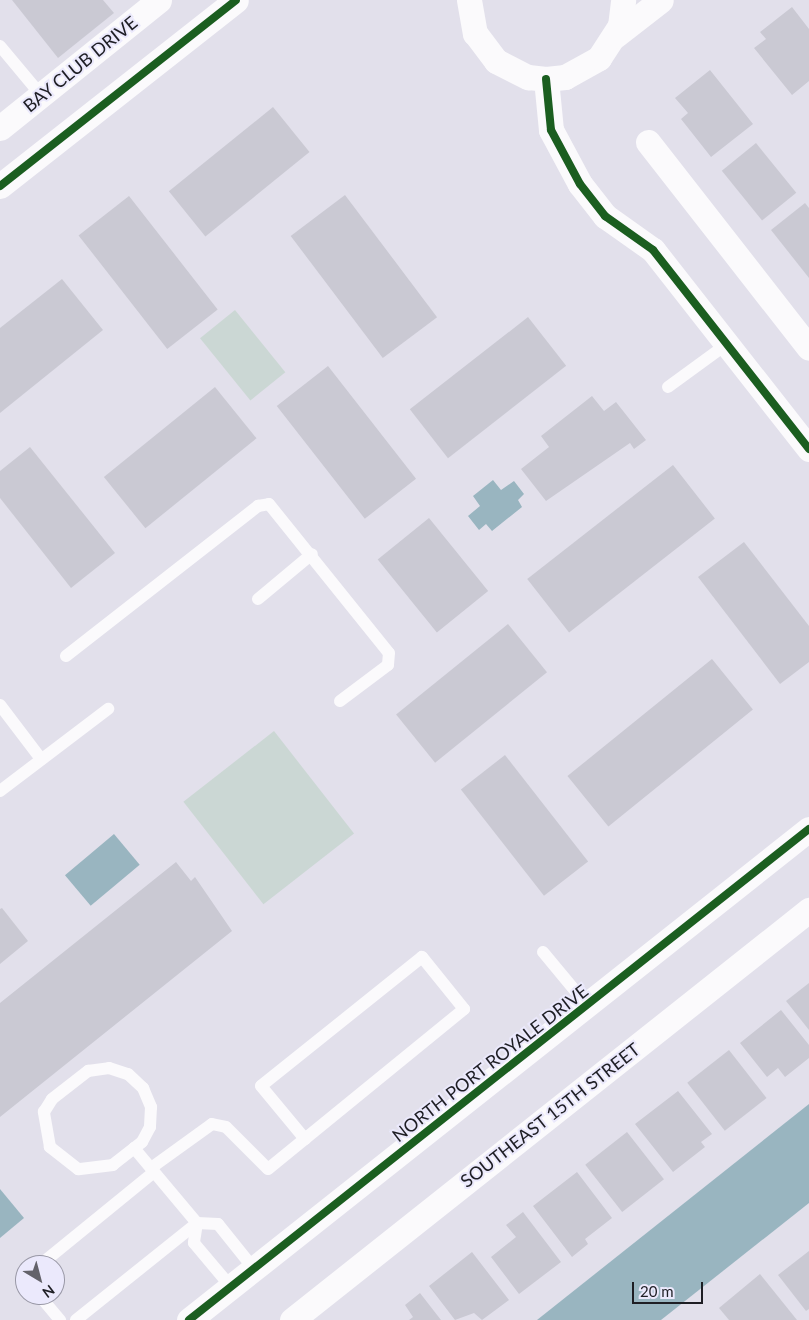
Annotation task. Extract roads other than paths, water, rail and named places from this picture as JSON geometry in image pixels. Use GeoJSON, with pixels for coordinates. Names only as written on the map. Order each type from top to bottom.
{"type":"FeatureCollection","features":[{"type":"Feature","properties":{"kind":"street","name":"BAY CLUB DRIVE"},"geometry":{"type":"LineString","coordinates":[[0,128],[159,0]]}},
{"type":"Feature","properties":{"kind":"street"},"geometry":{"type":"LineString","coordinates":[[0,186],[236,0]]}},
{"type":"Feature","properties":{"kind":"street"},"geometry":{"type":"LineString","coordinates":[[468,0],[475,33],[496,61],[528,77],[546,79],[583,70],[599,58],[615,36],[661,0]]}},
{"type":"Feature","properties":{"kind":"street"},"geometry":{"type":"LineString","coordinates":[[615,36],[623,0]]}},
{"type":"Feature","properties":{"kind":"street"},"geometry":{"type":"LineString","coordinates":[[546,79],[551,130],[580,184],[605,216],[653,250],[809,449]]}},
{"type":"Feature","properties":{"kind":"street"},"geometry":{"type":"LineString","coordinates":[[648,142],[809,348]]}},
{"type":"Feature","properties":{"kind":"street","name":"NORTH PORT ROYALE DRIVE"},"geometry":{"type":"LineString","coordinates":[[190,1320],[809,829]]}},
{"type":"Feature","properties":{"kind":"street","name":"SOUTHEAST 15TH STREET"},"geometry":{"type":"LineString","coordinates":[[292,1320],[809,910]]}},
{"type":"Feature","properties":{"kind":"lane"},"geometry":{"type":"LineString","coordinates":[[0,46],[41,95]]}},
{"type":"Feature","properties":{"kind":"lane"},"geometry":{"type":"LineString","coordinates":[[668,387],[727,344]]}},
{"type":"Feature","properties":{"kind":"lane"},"geometry":{"type":"LineString","coordinates":[[66,656],[258,506],[275,505],[390,659],[340,701]]}},
{"type":"Feature","properties":{"kind":"lane"},"geometry":{"type":"LineString","coordinates":[[258,599],[312,554]]}},
{"type":"Feature","properties":{"kind":"lane"},"geometry":{"type":"LineString","coordinates":[[0,705],[41,759]]}},
{"type":"Feature","properties":{"kind":"lane"},"geometry":{"type":"LineString","coordinates":[[0,791],[108,709]]}},
{"type":"Feature","properties":{"kind":"lane"},"geometry":{"type":"LineString","coordinates":[[544,952],[586,1005]]}},
{"type":"Feature","properties":{"kind":"lane"},"geometry":{"type":"LineString","coordinates":[[52,1255],[152,1170],[212,1124],[226,1127],[268,1169],[464,1009],[422,957],[261,1086],[304,1139]]}},
{"type":"Feature","properties":{"kind":"lane"},"geometry":{"type":"LineString","coordinates":[[109,1068],[128,1074],[143,1088],[151,1106],[150,1127],[134,1148],[113,1165],[78,1168],[50,1147],[44,1112],[52,1099],[88,1071],[109,1068]]}},
{"type":"Feature","properties":{"kind":"lane"},"geometry":{"type":"LineString","coordinates":[[134,1148],[197,1223],[194,1243],[231,1287]]}},
{"type":"Feature","properties":{"kind":"lane"},"geometry":{"type":"LineString","coordinates":[[76,1320],[197,1223],[218,1224],[254,1269]]}},
{"type":"Feature","properties":{"kind":"lane"},"geometry":{"type":"LineString","coordinates":[[47,1305],[60,1320]]}},
{"type":"Feature","properties":{"kind":"water"},"geometry":{"type":"Polygon","coordinates":[[[493,480],[501,490],[514,481],[524,494],[518,500],[522,507],[492,531],[486,524],[479,530],[468,516],[480,506],[473,496],[493,480]]]}},
{"type":"Feature","properties":{"kind":"water"},"geometry":{"type":"Polygon","coordinates":[[[114,834],[140,865],[91,906],[65,875],[114,834]]]}},
{"type":"Feature","properties":{"kind":"water"},"geometry":{"type":"Polygon","coordinates":[[[809,1104],[809,1203],[661,1320],[537,1320],[809,1104]]]}},
{"type":"Feature","properties":{"kind":"water"},"geometry":{"type":"Polygon","coordinates":[[[0,1189],[24,1218],[0,1238],[0,1189]]]}}]}
